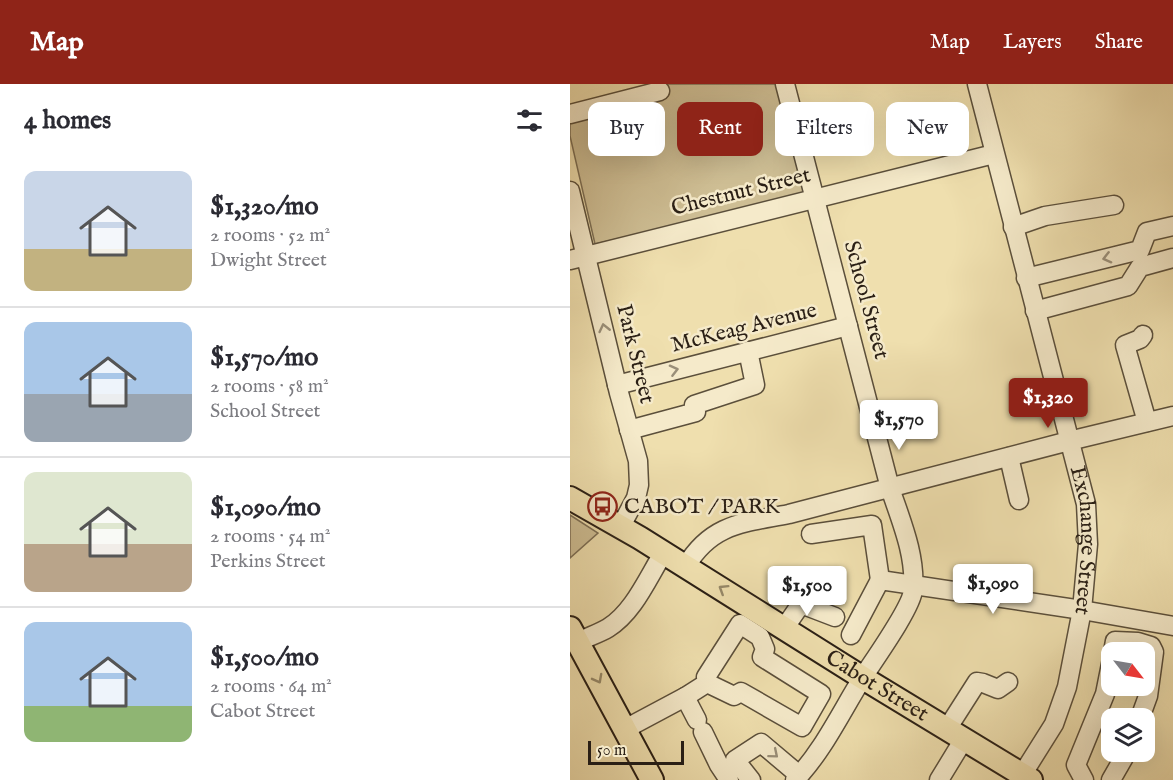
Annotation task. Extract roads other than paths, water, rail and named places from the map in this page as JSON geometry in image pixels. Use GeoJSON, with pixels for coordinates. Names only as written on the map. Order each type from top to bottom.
{"type":"FeatureCollection","features":[{"type":"Feature","properties":{"kind":"main road","name":"Cabot Street"},"geometry":{"type":"LineString","coordinates":[[570,498],[686,566],[755,621],[785,627],[1024,778]]}},
{"type":"Feature","properties":{"kind":"main road"},"geometry":{"type":"LineString","coordinates":[[574,635],[652,780]]}},
{"type":"Feature","properties":{"kind":"street","name":"School Street"},"geometry":{"type":"LineString","coordinates":[[785,84],[890,488],[909,548],[913,585],[911,598],[863,678],[817,752],[797,778]]}},
{"type":"Feature","properties":{"kind":"street","name":"Exchange Street"},"geometry":{"type":"LineString","coordinates":[[977,84],[1086,504],[1088,544],[1082,610],[1067,687],[1054,723],[1024,778]]}},
{"type":"Feature","properties":{"kind":"street"},"geometry":{"type":"LineString","coordinates":[[570,114],[660,91]]}},
{"type":"Feature","properties":{"kind":"street","name":"Chestnut Street"},"geometry":{"type":"LineString","coordinates":[[578,257],[994,154]]}},
{"type":"Feature","properties":{"kind":"street","name":"Park Street"},"geometry":{"type":"LineString","coordinates":[[570,190],[578,257],[638,461],[639,485],[636,498],[621,526]]}},
{"type":"Feature","properties":{"kind":"street"},"geometry":{"type":"LineString","coordinates":[[1013,227],[1045,216],[1114,205]]}},
{"type":"Feature","properties":{"kind":"street"},"geometry":{"type":"LineString","coordinates":[[1035,311],[1128,286],[1140,258],[1147,232],[1173,226]]}},
{"type":"Feature","properties":{"kind":"street"},"geometry":{"type":"LineString","coordinates":[[1026,278],[1140,258],[1173,258]]}},
{"type":"Feature","properties":{"kind":"street","name":"McKeag Avenue"},"geometry":{"type":"LineString","coordinates":[[617,385],[848,326]]}},
{"type":"Feature","properties":{"kind":"street"},"geometry":{"type":"LineString","coordinates":[[1143,335],[1140,339],[1125,345],[1147,422]]}},
{"type":"Feature","properties":{"kind":"street"},"geometry":{"type":"LineString","coordinates":[[629,430],[696,412],[694,405],[755,386],[748,351]]}},
{"type":"Feature","properties":{"kind":"street"},"geometry":{"type":"LineString","coordinates":[[686,566],[702,544],[717,532],[743,523],[789,514],[1173,416]]}},
{"type":"Feature","properties":{"kind":"street"},"geometry":{"type":"LineString","coordinates":[[1009,457],[1020,500]]}},
{"type":"Feature","properties":{"kind":"street"},"geometry":{"type":"LineString","coordinates":[[811,534],[872,525],[880,580],[851,634]]}},
{"type":"Feature","properties":{"kind":"street"},"geometry":{"type":"LineString","coordinates":[[574,635],[609,627],[618,619],[640,592],[664,552]]}},
{"type":"Feature","properties":{"kind":"street"},"geometry":{"type":"LineString","coordinates":[[880,580],[1173,626]]}},
{"type":"Feature","properties":{"kind":"street"},"geometry":{"type":"LineString","coordinates":[[785,627],[801,604],[834,617]]}},
{"type":"Feature","properties":{"kind":"street"},"geometry":{"type":"LineString","coordinates":[[1115,642],[1137,642],[1141,620]]}},
{"type":"Feature","properties":{"kind":"street"},"geometry":{"type":"LineString","coordinates":[[755,621],[765,649],[762,657],[821,694],[802,727],[741,692],[734,696],[707,683],[706,677],[740,624],[755,621]]}},
{"type":"Feature","properties":{"kind":"street"},"geometry":{"type":"LineString","coordinates":[[939,780],[977,682],[983,682],[998,689],[1008,682]]}},
{"type":"Feature","properties":{"kind":"street"},"geometry":{"type":"LineString","coordinates":[[625,729],[707,683]]}},
{"type":"Feature","properties":{"kind":"street"},"geometry":{"type":"LineString","coordinates":[[1084,780],[1076,765],[1104,696]]}},
{"type":"Feature","properties":{"kind":"street"},"geometry":{"type":"LineString","coordinates":[[684,697],[729,779]]}},
{"type":"Feature","properties":{"kind":"street"},"geometry":{"type":"LineString","coordinates":[[812,710],[835,723]]}},
{"type":"Feature","properties":{"kind":"street"},"geometry":{"type":"LineString","coordinates":[[751,780],[735,760],[761,743],[797,778]]}},
{"type":"Feature","properties":{"kind":"street"},"geometry":{"type":"LineString","coordinates":[[1111,780],[1121,762]]}},
{"type":"Feature","properties":{"kind":"place","name":"CABOT / PARK"},"geometry":{"type":"Point","coordinates":[603,507]}}]}
